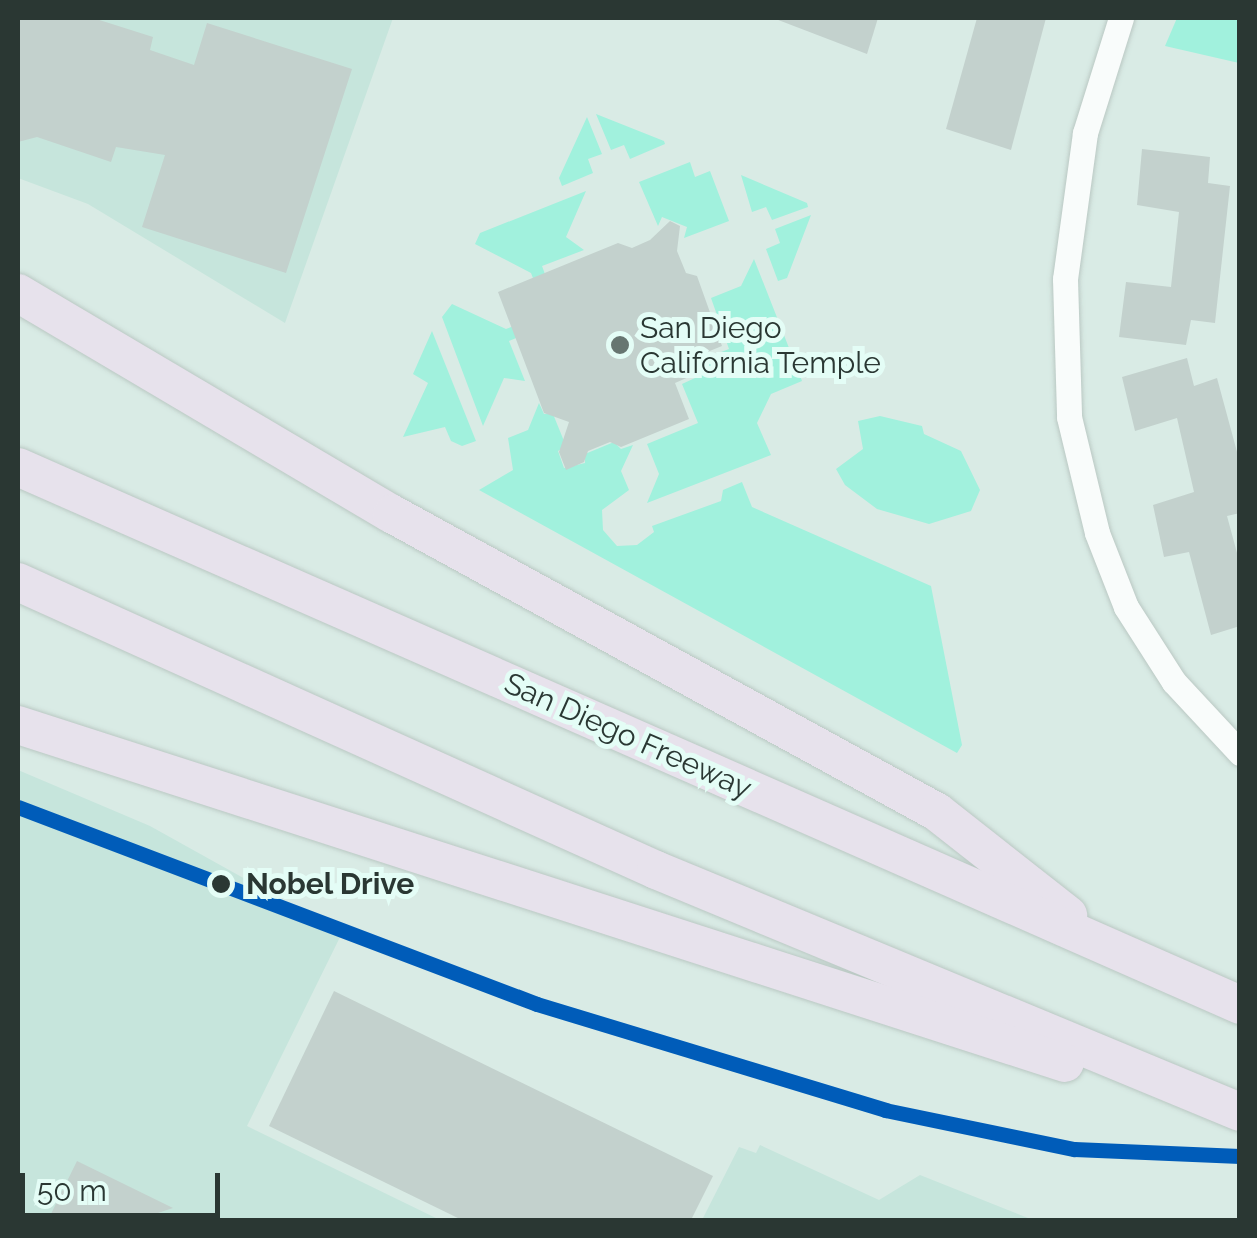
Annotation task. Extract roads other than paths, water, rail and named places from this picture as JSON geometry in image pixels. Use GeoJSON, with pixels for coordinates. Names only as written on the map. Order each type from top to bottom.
{"type":"FeatureCollection","features":[{"type":"Feature","properties":{"kind":"highway"},"geometry":{"type":"LineString","coordinates":[[18,293],[392,514],[936,812],[1114,950]]}},
{"type":"Feature","properties":{"kind":"highway","name":"San Diego Freeway"},"geometry":{"type":"LineString","coordinates":[[18,467],[1240,1005]]}},
{"type":"Feature","properties":{"kind":"highway"},"geometry":{"type":"LineString","coordinates":[[18,582],[656,870],[1240,1115]]}},
{"type":"Feature","properties":{"kind":"highway"},"geometry":{"type":"LineString","coordinates":[[18,725],[321,828],[1240,1115]]}},
{"type":"Feature","properties":{"kind":"street"},"geometry":{"type":"LineString","coordinates":[[1121,18],[1085,133],[1066,280],[1069,417],[1097,533],[1126,608],[1174,682],[1240,753]]}},
{"type":"Feature","properties":{"kind":"place","name":"San Diego California Temple"},"geometry":{"type":"Point","coordinates":[620,345]}},
{"type":"Feature","properties":{"kind":"place","name":"Nobel Drive"},"geometry":{"type":"Point","coordinates":[221,884]}}]}
